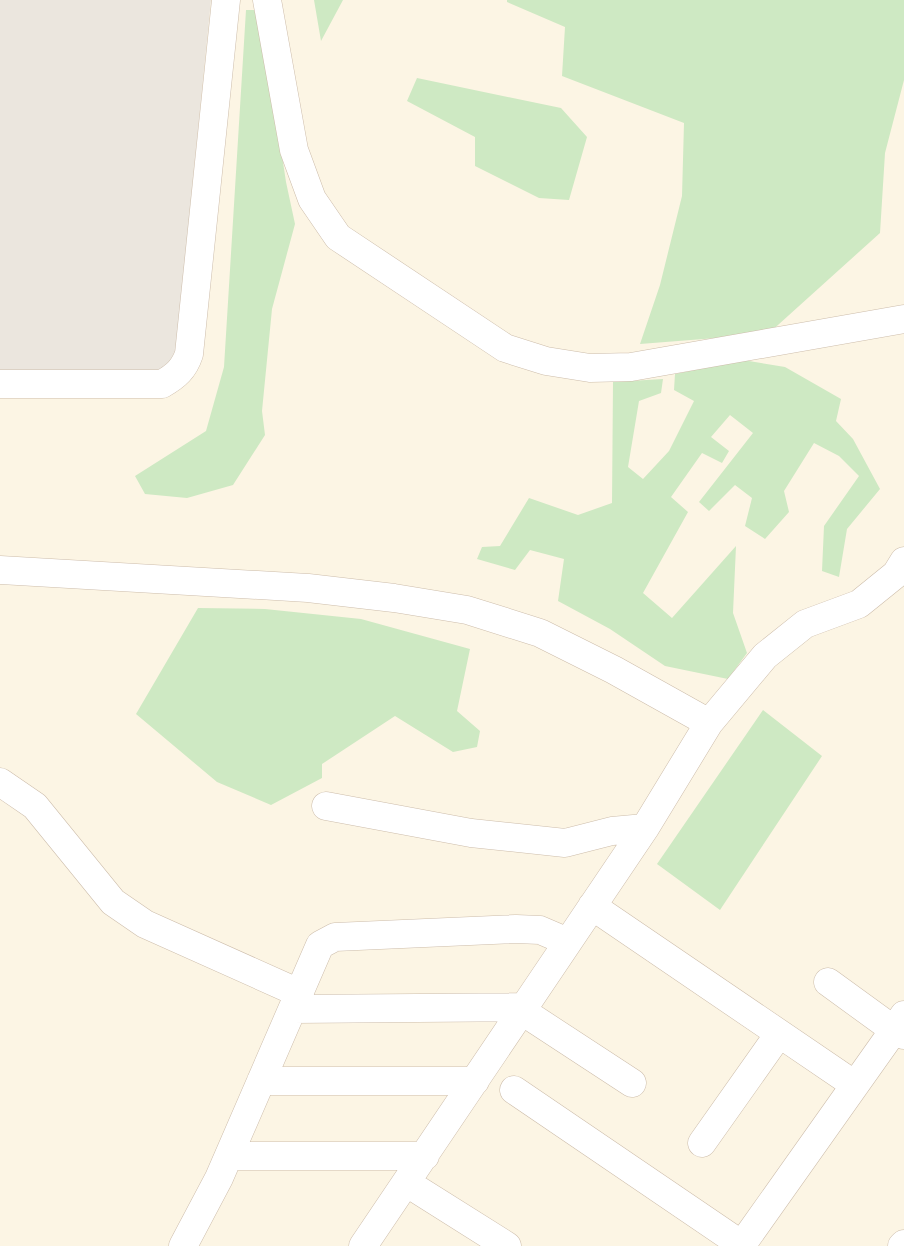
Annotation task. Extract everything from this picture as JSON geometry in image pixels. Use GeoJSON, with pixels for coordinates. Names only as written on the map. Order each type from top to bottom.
{"type":"FeatureCollection","features":[{"type":"Feature","properties":{"kind":"street"},"geometry":{"type":"LineString","coordinates":[[0,384],[162,384],[178,375],[186,363],[190,354],[226,0]]}},
{"type":"Feature","properties":{"kind":"street"},"geometry":{"type":"LineString","coordinates":[[266,0],[294,150],[312,199],[338,237],[505,348],[546,361],[590,368],[631,366],[904,319]]}},
{"type":"Feature","properties":{"kind":"street"},"geometry":{"type":"LineString","coordinates":[[363,1246],[644,828],[709,723],[765,656],[805,624],[859,604],[896,574],[904,561]]}},
{"type":"Feature","properties":{"kind":"street"},"geometry":{"type":"LineString","coordinates":[[0,570],[308,588],[394,598],[466,610],[540,633],[614,670],[709,723]]}},
{"type":"Feature","properties":{"kind":"street"},"geometry":{"type":"LineString","coordinates":[[2,786],[35,806],[113,902],[145,924],[296,1001],[523,1009],[632,1083]]}},
{"type":"Feature","properties":{"kind":"street"},"geometry":{"type":"LineString","coordinates":[[326,806],[471,834],[565,843],[612,831],[644,828]]}},
{"type":"Feature","properties":{"kind":"street"},"geometry":{"type":"LineString","coordinates":[[592,906],[855,1085]]}},
{"type":"Feature","properties":{"kind":"street"},"geometry":{"type":"LineString","coordinates":[[183,1246],[220,1178],[320,945],[335,937],[516,929],[540,930],[568,942]]}},
{"type":"Feature","properties":{"kind":"street"},"geometry":{"type":"LineString","coordinates":[[514,1090],[741,1245],[855,1085],[901,1027],[828,982]]}},
{"type":"Feature","properties":{"kind":"street"},"geometry":{"type":"LineString","coordinates":[[702,1143],[779,1034]]}},
{"type":"Feature","properties":{"kind":"street"},"geometry":{"type":"LineString","coordinates":[[261,1081],[475,1081]]}},
{"type":"Feature","properties":{"kind":"street"},"geometry":{"type":"LineString","coordinates":[[229,1156],[424,1156]]}},
{"type":"Feature","properties":{"kind":"street"},"geometry":{"type":"LineString","coordinates":[[407,1183],[507,1246]]}},
{"type":"Feature","properties":{"kind":"shaded area"},"geometry":{"type":"Polygon","coordinates":[[[0,0],[211,0],[176,349],[172,360],[154,374],[0,372],[0,0]]]}},
{"type":"Feature","properties":{"kind":"green space"},"geometry":{"type":"Polygon","coordinates":[[[314,0],[343,0],[321,41],[314,0]]]}},
{"type":"Feature","properties":{"kind":"green space"},"geometry":{"type":"Polygon","coordinates":[[[507,0],[904,0],[904,80],[885,153],[880,233],[768,334],[640,344],[660,285],[682,196],[684,123],[562,76],[565,27],[507,2],[507,0]]]}},
{"type":"Feature","properties":{"kind":"green space"},"geometry":{"type":"Polygon","coordinates":[[[246,10],[260,10],[286,182],[295,224],[272,309],[262,411],[265,435],[233,485],[187,498],[145,494],[135,476],[206,431],[224,367],[246,10]]]}},
{"type":"Feature","properties":{"kind":"green space"},"geometry":{"type":"Polygon","coordinates":[[[417,78],[561,108],[587,137],[569,200],[539,198],[475,166],[475,137],[407,101],[417,78]]]}},
{"type":"Feature","properties":{"kind":"green space"},"geometry":{"type":"Polygon","coordinates":[[[743,360],[785,367],[841,399],[836,421],[853,439],[880,489],[847,529],[839,577],[822,571],[824,526],[859,476],[839,456],[814,443],[784,491],[789,512],[765,539],[745,526],[752,498],[735,485],[709,511],[699,502],[753,433],[730,415],[711,437],[729,451],[722,463],[702,453],[671,497],[688,512],[643,593],[672,618],[736,546],[733,613],[747,653],[728,679],[665,666],[610,629],[558,601],[564,559],[530,550],[515,570],[477,559],[482,547],[500,546],[529,498],[578,515],[612,503],[613,382],[663,379],[661,393],[639,401],[628,467],[643,479],[669,451],[694,401],[674,390],[675,374],[743,360]]]}},
{"type":"Feature","properties":{"kind":"green space"},"geometry":{"type":"Polygon","coordinates":[[[198,608],[265,609],[361,619],[470,649],[457,711],[480,731],[477,747],[453,752],[395,716],[322,764],[322,778],[271,805],[217,782],[136,714],[198,608]]]}},
{"type":"Feature","properties":{"kind":"green space"},"geometry":{"type":"Polygon","coordinates":[[[763,710],[822,756],[720,910],[657,864],[763,710]]]}}]}
